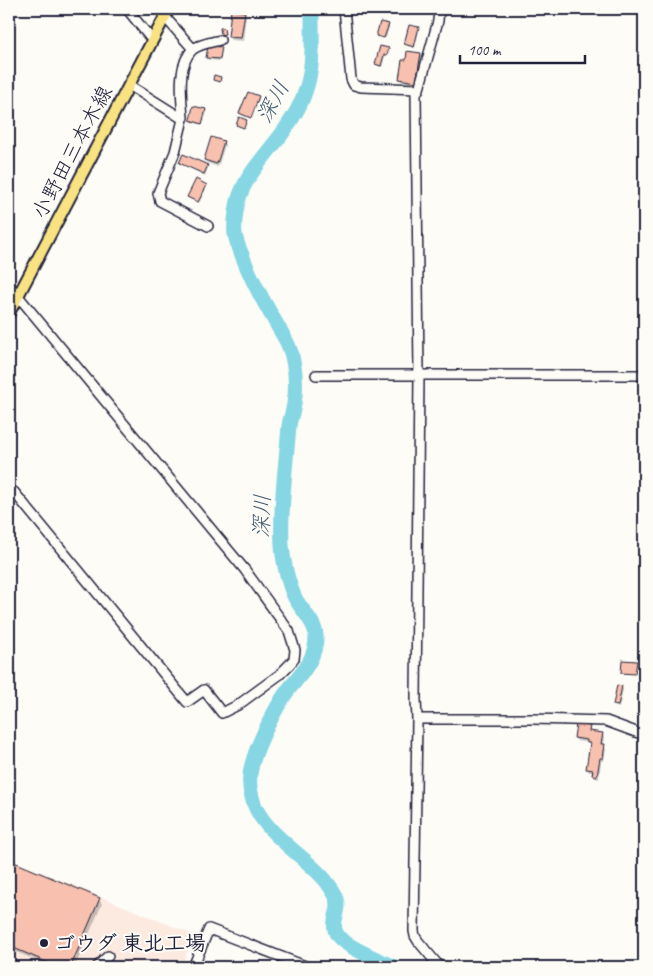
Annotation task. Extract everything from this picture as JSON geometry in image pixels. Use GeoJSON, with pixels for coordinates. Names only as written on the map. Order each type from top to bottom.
{"type":"FeatureCollection","features":[{"type":"Feature","properties":{"kind":"main road","name":"小野田三本木線"},"geometry":{"type":"LineString","coordinates":[[9,313],[167,13]]}},
{"type":"Feature","properties":{"kind":"street"},"geometry":{"type":"LineString","coordinates":[[127,9],[152,40]]}},
{"type":"Feature","properties":{"kind":"street"},"geometry":{"type":"LineString","coordinates":[[344,9],[351,79],[354,84],[362,87],[419,88]]}},
{"type":"Feature","properties":{"kind":"street"},"geometry":{"type":"LineString","coordinates":[[439,9],[438,21],[416,93],[419,374],[414,931],[415,936],[441,967]]}},
{"type":"Feature","properties":{"kind":"street"},"geometry":{"type":"LineString","coordinates":[[167,13],[194,49]]}},
{"type":"Feature","properties":{"kind":"street"},"geometry":{"type":"LineString","coordinates":[[208,226],[160,201],[158,193],[175,152],[183,119],[182,81],[184,68],[194,49],[220,40]]}},
{"type":"Feature","properties":{"kind":"street"},"geometry":{"type":"LineString","coordinates":[[129,85],[183,119]]}},
{"type":"Feature","properties":{"kind":"street"},"geometry":{"type":"LineString","coordinates":[[9,285],[245,570],[289,631],[295,650],[294,659],[279,675],[238,705],[222,714],[204,690],[187,702],[14,492],[9,496]]}},
{"type":"Feature","properties":{"kind":"street"},"geometry":{"type":"LineString","coordinates":[[316,375],[644,375]]}},
{"type":"Feature","properties":{"kind":"street"},"geometry":{"type":"LineString","coordinates":[[417,719],[606,721],[644,735]]}},
{"type":"Feature","properties":{"kind":"street"},"geometry":{"type":"LineString","coordinates":[[193,967],[208,929],[308,967]]}},
{"type":"Feature","properties":{"kind":"street"},"geometry":{"type":"LineString","coordinates":[[97,967],[108,956]]}},
{"type":"Feature","properties":{"kind":"shaded area"},"geometry":{"type":"Polygon","coordinates":[[[9,859],[194,935],[181,967],[9,967],[9,859]]]}},
{"type":"Feature","properties":{"kind":"building"},"geometry":{"type":"Polygon","coordinates":[[[231,10],[245,12],[241,38],[228,37],[231,10]]]}},
{"type":"Feature","properties":{"kind":"building"},"geometry":{"type":"Polygon","coordinates":[[[380,22],[389,24],[384,38],[376,36],[380,22]]]}},
{"type":"Feature","properties":{"kind":"building"},"geometry":{"type":"Polygon","coordinates":[[[409,25],[419,27],[414,47],[404,44],[409,25]]]}},
{"type":"Feature","properties":{"kind":"building"},"geometry":{"type":"Polygon","coordinates":[[[220,28],[224,28],[225,34],[221,35],[220,28]]]}},
{"type":"Feature","properties":{"kind":"building"},"geometry":{"type":"Polygon","coordinates":[[[208,46],[222,47],[220,59],[206,58],[208,46]]]}},
{"type":"Feature","properties":{"kind":"building"},"geometry":{"type":"Polygon","coordinates":[[[380,46],[389,48],[387,55],[384,55],[381,66],[375,64],[380,46]]]}},
{"type":"Feature","properties":{"kind":"building"},"geometry":{"type":"Polygon","coordinates":[[[407,51],[421,53],[416,82],[399,79],[402,60],[406,60],[407,51]]]}},
{"type":"Feature","properties":{"kind":"building"},"geometry":{"type":"Polygon","coordinates":[[[214,75],[221,77],[220,82],[213,80],[214,75]]]}},
{"type":"Feature","properties":{"kind":"building"},"geometry":{"type":"Polygon","coordinates":[[[248,92],[259,96],[251,118],[239,113],[248,92]]]}},
{"type":"Feature","properties":{"kind":"building"},"geometry":{"type":"Polygon","coordinates":[[[193,106],[206,109],[202,124],[190,120],[193,106]]]}},
{"type":"Feature","properties":{"kind":"building"},"geometry":{"type":"Polygon","coordinates":[[[239,117],[247,120],[244,128],[236,125],[239,117]]]}},
{"type":"Feature","properties":{"kind":"building"},"geometry":{"type":"Polygon","coordinates":[[[211,137],[224,141],[217,164],[204,160],[211,137]]]}},
{"type":"Feature","properties":{"kind":"building"},"geometry":{"type":"Polygon","coordinates":[[[183,154],[208,165],[204,174],[179,163],[183,154]]]}},
{"type":"Feature","properties":{"kind":"building"},"geometry":{"type":"Polygon","coordinates":[[[196,179],[207,185],[198,202],[187,197],[196,179]]]}},
{"type":"Feature","properties":{"kind":"building"},"geometry":{"type":"Polygon","coordinates":[[[622,660],[637,661],[635,674],[621,673],[622,660]]]}},
{"type":"Feature","properties":{"kind":"building"},"geometry":{"type":"Polygon","coordinates":[[[617,685],[622,686],[618,706],[613,705],[617,685]]]}},
{"type":"Feature","properties":{"kind":"building"},"geometry":{"type":"Polygon","coordinates":[[[576,724],[590,726],[589,731],[603,733],[601,744],[605,744],[597,776],[592,775],[593,770],[586,769],[590,743],[587,743],[587,740],[574,738],[576,724]]]}},
{"type":"Feature","properties":{"kind":"building"},"geometry":{"type":"Polygon","coordinates":[[[9,860],[100,898],[71,966],[64,963],[62,967],[58,967],[9,946],[9,860]]]}},
{"type":"Feature","properties":{"kind":"waterway","name":"深川"},"geometry":{"type":"LineString","coordinates":[[311,9],[312,54],[310,74],[305,92],[288,125],[247,180],[238,201],[235,223],[236,239],[249,273],[286,341],[294,366],[294,407],[289,426],[282,516],[283,558],[292,592],[313,625],[316,635],[315,649],[310,661],[281,701],[260,741],[252,766],[250,786],[256,809],[264,821],[273,832],[326,881],[334,892],[338,902],[334,924],[338,936],[356,949],[394,967]]}},
{"type":"Feature","properties":{"kind":"place","name":"ゴウダ 東北工場"},"geometry":{"type":"Point","coordinates":[44,943]}}]}
